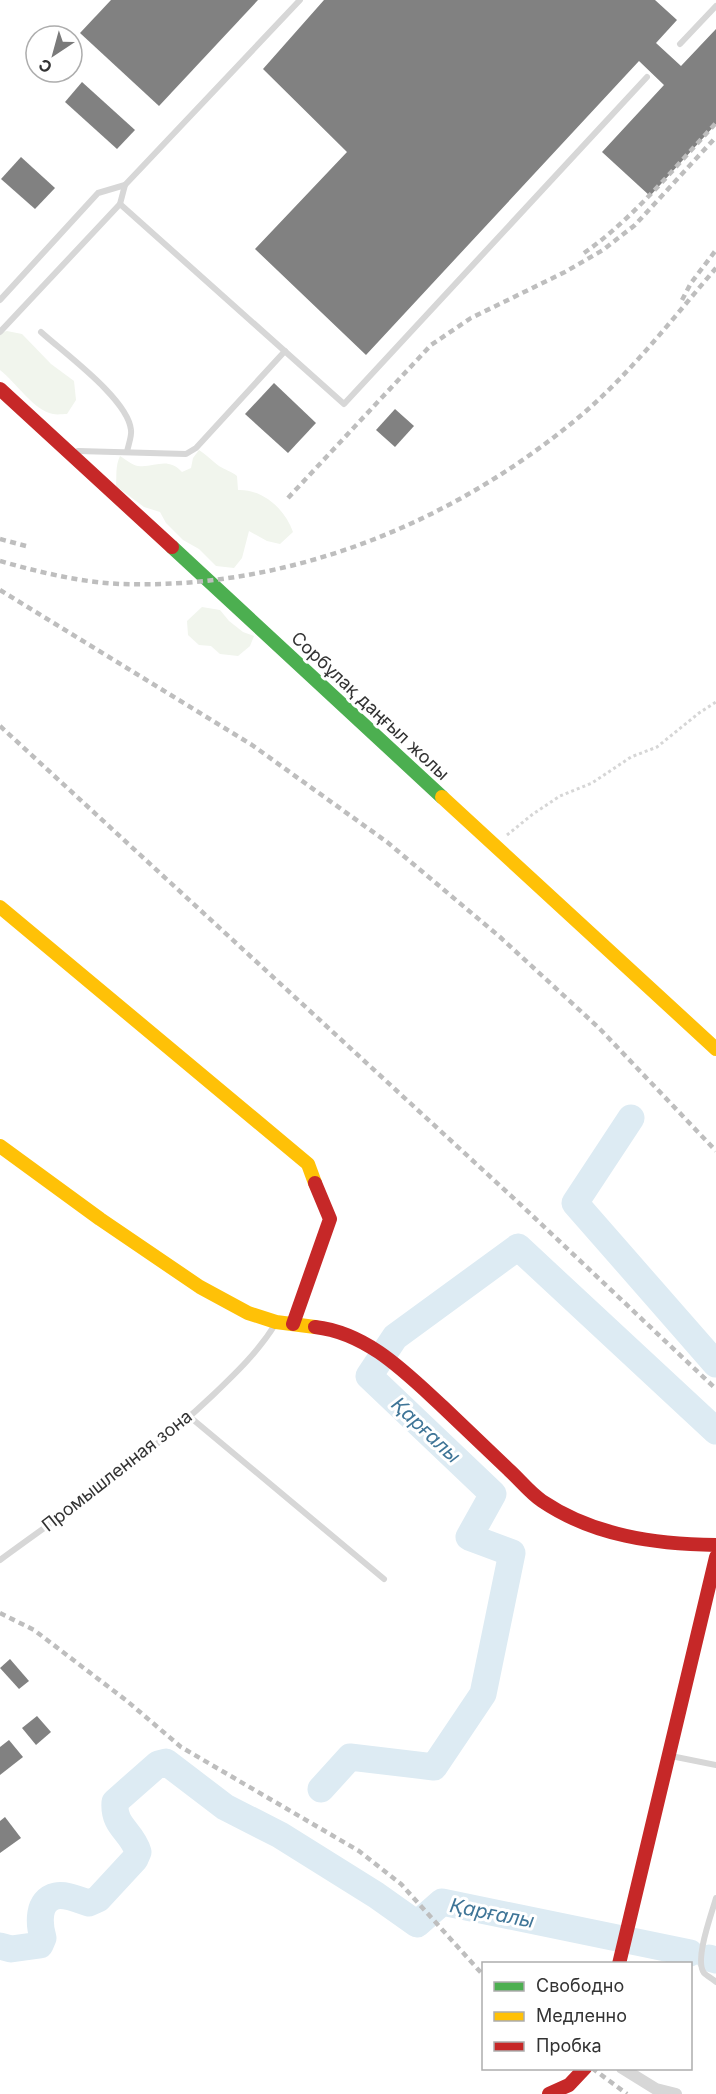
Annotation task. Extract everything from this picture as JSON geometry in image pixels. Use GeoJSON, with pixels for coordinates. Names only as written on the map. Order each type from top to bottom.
{"type":"FeatureCollection","features":[{"type":"Feature","properties":{"kind":"street","name":"Сорбұлақ даңғыл жолы"},"geometry":{"type":"LineString","coordinates":[[0,389],[716,1048]]}},
{"type":"Feature","properties":{"kind":"street"},"geometry":{"type":"LineString","coordinates":[[0,907],[308,1164],[330,1219],[293,1324]]}},
{"type":"Feature","properties":{"kind":"street"},"geometry":{"type":"LineString","coordinates":[[0,1146],[100,1219],[200,1287],[248,1313],[276,1322],[332,1329],[363,1343],[398,1365],[541,1500],[571,1517],[620,1534],[671,1544],[716,1545]]}},
{"type":"Feature","properties":{"kind":"street"},"geometry":{"type":"LineString","coordinates":[[620,1957],[716,1557]]}},
{"type":"Feature","properties":{"kind":"street"},"geometry":{"type":"LineString","coordinates":[[549,2094],[569,2085],[583,2070]]}},
{"type":"Feature","properties":{"kind":"street"},"geometry":{"type":"LineString","coordinates":[[625,2070],[656,2089],[676,2094]]}},
{"type":"Feature","properties":{"kind":"lane"},"geometry":{"type":"LineString","coordinates":[[0,332],[120,204],[125,185],[300,0]]}},
{"type":"Feature","properties":{"kind":"lane"},"geometry":{"type":"LineString","coordinates":[[680,44],[716,6]]}},
{"type":"Feature","properties":{"kind":"lane"},"geometry":{"type":"LineString","coordinates":[[120,204],[344,404],[647,77]]}},
{"type":"Feature","properties":{"kind":"lane"},"geometry":{"type":"LineString","coordinates":[[0,300],[98,193],[125,185]]}},
{"type":"Feature","properties":{"kind":"lane"},"geometry":{"type":"LineString","coordinates":[[41,332],[124,408],[132,430],[127,453]]}},
{"type":"Feature","properties":{"kind":"lane"},"geometry":{"type":"LineString","coordinates":[[69,451],[186,454],[196,448],[285,351]]}},
{"type":"Feature","properties":{"kind":"lane","name":"Промышленная зона"},"geometry":{"type":"LineString","coordinates":[[0,1560],[140,1457],[190,1417],[259,1348],[276,1322]]}},
{"type":"Feature","properties":{"kind":"lane"},"geometry":{"type":"LineString","coordinates":[[190,1417],[384,1579]]}},
{"type":"Feature","properties":{"kind":"lane"},"geometry":{"type":"LineString","coordinates":[[668,1755],[716,1765]]}},
{"type":"Feature","properties":{"kind":"lane"},"geometry":{"type":"LineString","coordinates":[[716,1898],[702,1947],[702,1966],[704,1973],[716,1982]]}},
{"type":"Feature","properties":{"kind":"path"},"geometry":{"type":"LineString","coordinates":[[494,845],[560,796],[592,783],[631,757],[657,747],[716,702]]}},
{"type":"Feature","properties":{"kind":"shaded area"},"geometry":{"type":"Polygon","coordinates":[[[7,331],[22,334],[51,364],[74,381],[76,400],[67,414],[53,414],[39,407],[0,370],[0,333],[7,331]]]}},
{"type":"Feature","properties":{"kind":"shaded area"},"geometry":{"type":"Polygon","coordinates":[[[199,450],[219,466],[237,476],[238,490],[256,493],[279,508],[293,532],[280,544],[267,541],[249,531],[242,558],[234,568],[216,566],[199,549],[183,540],[166,523],[160,512],[144,507],[116,486],[120,456],[138,466],[166,464],[182,472],[191,468],[193,458],[199,450]]]}},
{"type":"Feature","properties":{"kind":"shaded area"},"geometry":{"type":"Polygon","coordinates":[[[202,607],[220,610],[243,632],[254,636],[250,646],[238,656],[220,654],[211,646],[199,645],[188,635],[187,621],[202,607]]]}},
{"type":"Feature","properties":{"kind":"building"},"geometry":{"type":"Polygon","coordinates":[[[111,0],[258,0],[159,106],[84,37],[84,29],[111,0]]]}},
{"type":"Feature","properties":{"kind":"building"},"geometry":{"type":"Polygon","coordinates":[[[324,0],[655,0],[677,20],[656,43],[681,66],[716,29],[716,124],[650,196],[602,152],[664,85],[639,61],[366,355],[255,249],[347,152],[263,69],[324,0]]]}},
{"type":"Feature","properties":{"kind":"building"},"geometry":{"type":"Polygon","coordinates":[[[80,84],[84,84],[135,130],[117,149],[65,102],[80,84]]]}},
{"type":"Feature","properties":{"kind":"building"},"geometry":{"type":"Polygon","coordinates":[[[21,157],[55,188],[35,209],[1,179],[21,157]]]}},
{"type":"Feature","properties":{"kind":"building"},"geometry":{"type":"Polygon","coordinates":[[[274,383],[316,423],[288,453],[245,414],[274,383]]]}},
{"type":"Feature","properties":{"kind":"building"},"geometry":{"type":"Polygon","coordinates":[[[395,409],[414,426],[395,447],[376,430],[395,409]]]}},
{"type":"Feature","properties":{"kind":"building"},"geometry":{"type":"Polygon","coordinates":[[[10,1659],[29,1681],[19,1689],[0,1668],[10,1659]]]}},
{"type":"Feature","properties":{"kind":"building"},"geometry":{"type":"Polygon","coordinates":[[[37,1716],[51,1732],[36,1745],[22,1728],[37,1716]]]}},
{"type":"Feature","properties":{"kind":"building"},"geometry":{"type":"Polygon","coordinates":[[[9,1740],[23,1757],[0,1775],[0,1747],[9,1740]]]}},
{"type":"Feature","properties":{"kind":"building"},"geometry":{"type":"Polygon","coordinates":[[[5,1817],[21,1838],[0,1853],[0,1821],[5,1817]]]}},
{"type":"Feature","properties":{"kind":"waterway","name":"Қарғалы"},"geometry":{"type":"LineString","coordinates":[[631,1118],[575,1203],[716,1364]]}},
{"type":"Feature","properties":{"kind":"waterway","name":"Қарғалы"},"geometry":{"type":"LineString","coordinates":[[321,1789],[350,1757],[434,1767],[483,1694],[512,1553],[469,1537],[493,1494],[369,1376],[395,1337],[518,1247],[716,1431]]}},
{"type":"Feature","properties":{"kind":"waterway","name":"Қарғалы"},"geometry":{"type":"LineString","coordinates":[[0,1946],[11,1949],[40,1945],[43,1938],[41,1913],[45,1902],[56,1896],[89,1903],[98,1899],[135,1859],[138,1852],[117,1817],[115,1802],[158,1764],[166,1762],[225,1807],[280,1835],[376,1895],[417,1924],[442,1902],[690,1953]]}},
{"type":"Feature","properties":{"kind":"waterway","name":"Қарғалы"},"geometry":{"type":"LineString","coordinates":[[709,1958],[716,1960]]}},
{"type":"Feature","properties":{"kind":"railway"},"geometry":{"type":"LineString","coordinates":[[584,253],[637,208],[716,123]]}},
{"type":"Feature","properties":{"kind":"railway"},"geometry":{"type":"LineString","coordinates":[[288,498],[431,345],[471,318],[565,272],[603,250],[635,225],[716,137]]}},
{"type":"Feature","properties":{"kind":"railway"},"geometry":{"type":"LineString","coordinates":[[682,300],[691,283],[716,250]]}},
{"type":"Feature","properties":{"kind":"railway"},"geometry":{"type":"LineString","coordinates":[[0,561],[44,573],[89,581],[120,584],[184,583],[247,575],[308,561],[368,541],[426,516],[482,486],[535,451],[585,412],[637,360],[716,268]]}},
{"type":"Feature","properties":{"kind":"railway"},"geometry":{"type":"LineString","coordinates":[[0,539],[26,546]]}},
{"type":"Feature","properties":{"kind":"railway"},"geometry":{"type":"LineString","coordinates":[[0,590],[252,745],[387,842],[500,937],[599,1028],[716,1151]]}},
{"type":"Feature","properties":{"kind":"railway"},"geometry":{"type":"LineString","coordinates":[[0,726],[521,1205],[716,1389]]}},
{"type":"Feature","properties":{"kind":"railway"},"geometry":{"type":"LineString","coordinates":[[0,1613],[34,1630],[127,1701],[181,1747],[359,1851],[401,1884],[482,1974]]}},
{"type":"Feature","properties":{"kind":"railway"},"geometry":{"type":"LineString","coordinates":[[595,2070],[627,2094]]}},
{"type":"Feature","properties":{"kind":"traffic: fast"},"geometry":{"type":"LineString","coordinates":[[172,547],[442,797]]}},
{"type":"Feature","properties":{"kind":"traffic: slow"},"geometry":{"type":"LineString","coordinates":[[442,797],[716,1049]]}},
{"type":"Feature","properties":{"kind":"traffic: slow"},"geometry":{"type":"LineString","coordinates":[[0,907],[308,1164],[315,1183]]}},
{"type":"Feature","properties":{"kind":"traffic: slow"},"geometry":{"type":"LineString","coordinates":[[0,1146],[100,1219],[200,1287],[248,1313],[276,1322],[315,1327]]}},
{"type":"Feature","properties":{"kind":"traffic: jam"},"geometry":{"type":"LineString","coordinates":[[0,389],[172,547]]}},
{"type":"Feature","properties":{"kind":"traffic: jam"},"geometry":{"type":"LineString","coordinates":[[293,1324],[330,1219],[315,1183]]}},
{"type":"Feature","properties":{"kind":"traffic: jam"},"geometry":{"type":"LineString","coordinates":[[315,1327],[352,1337],[385,1356],[429,1394],[533,1494],[562,1513],[626,1536],[670,1543],[716,1545]]}},
{"type":"Feature","properties":{"kind":"traffic: jam"},"geometry":{"type":"LineString","coordinates":[[619,1962],[716,1557]]}},
{"type":"Feature","properties":{"kind":"traffic: jam"},"geometry":{"type":"LineString","coordinates":[[549,2094],[569,2085],[583,2070]]}}]}
